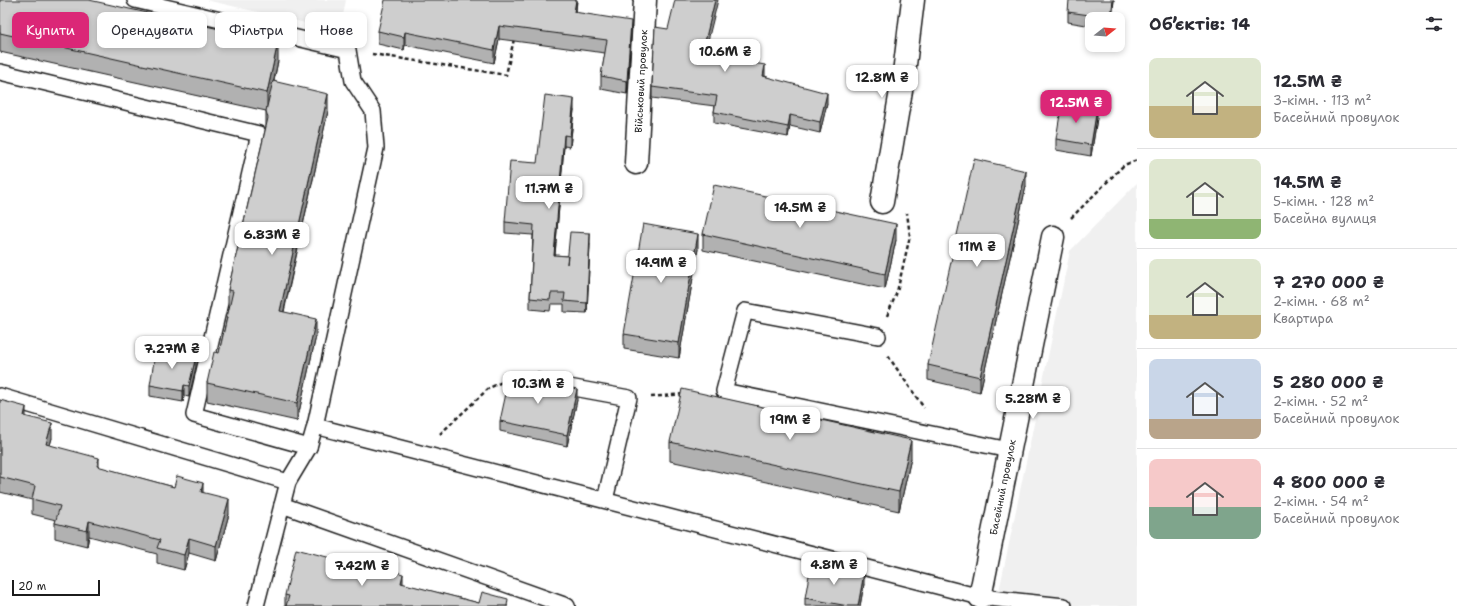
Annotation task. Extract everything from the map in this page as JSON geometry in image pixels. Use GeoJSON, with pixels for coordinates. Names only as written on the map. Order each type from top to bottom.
{"type":"FeatureCollection","features":[{"type":"Feature","properties":{"kind":"street","name":"Військовий провулок"},"geometry":{"type":"LineString","coordinates":[[636,163],[645,0]]}},
{"type":"Feature","properties":{"kind":"street"},"geometry":{"type":"LineString","coordinates":[[882,202],[904,72],[913,0]]}},
{"type":"Feature","properties":{"kind":"street","name":"Басейний провулок"},"geometry":{"type":"LineString","coordinates":[[979,601],[1053,237]]}},
{"type":"Feature","properties":{"kind":"lane"},"geometry":{"type":"LineString","coordinates":[[136,0],[348,50],[353,81],[373,111],[376,148],[315,426],[309,447],[288,482],[256,606]]}},
{"type":"Feature","properties":{"kind":"lane"},"geometry":{"type":"LineString","coordinates":[[0,72],[259,134],[194,415],[309,447]]}},
{"type":"Feature","properties":{"kind":"lane"},"geometry":{"type":"LineString","coordinates":[[878,336],[744,311],[724,391],[1009,450]]}},
{"type":"Feature","properties":{"kind":"lane"},"geometry":{"type":"LineString","coordinates":[[513,377],[629,398],[605,500]]}},
{"type":"Feature","properties":{"kind":"lane"},"geometry":{"type":"LineString","coordinates":[[0,396],[288,482]]}},
{"type":"Feature","properties":{"kind":"lane"},"geometry":{"type":"LineString","coordinates":[[315,426],[605,500],[979,601],[1064,606]]}},
{"type":"Feature","properties":{"kind":"lane"},"geometry":{"type":"LineString","coordinates":[[282,505],[567,606]]}},
{"type":"Feature","properties":{"kind":"path"},"geometry":{"type":"LineString","coordinates":[[348,50],[506,75],[514,38]]}},
{"type":"Feature","properties":{"kind":"path"},"geometry":{"type":"LineString","coordinates":[[1053,237],[1124,165],[1137,160]]}},
{"type":"Feature","properties":{"kind":"path"},"geometry":{"type":"LineString","coordinates":[[892,364],[918,398],[940,436]]}},
{"type":"Feature","properties":{"kind":"path"},"geometry":{"type":"LineString","coordinates":[[419,453],[489,388],[513,377]]}},
{"type":"Feature","properties":{"kind":"path"},"geometry":{"type":"LineString","coordinates":[[629,398],[724,391]]}},
{"type":"Feature","properties":{"kind":"shaded area"},"geometry":{"type":"Polygon","coordinates":[[[206,0],[346,0],[344,12],[305,12],[305,23],[297,21],[297,12],[258,12],[206,0]]]}},
{"type":"Feature","properties":{"kind":"shaded area"},"geometry":{"type":"Polygon","coordinates":[[[1137,183],[1137,606],[996,606],[1070,251],[1137,183]]]}},
{"type":"Feature","properties":{"kind":"building"},"geometry":{"type":"Polygon","coordinates":[[[0,0],[89,0],[143,12],[97,12],[97,48],[207,48],[207,26],[215,28],[215,48],[277,48],[267,93],[67,48],[89,48],[89,12],[12,12],[12,36],[0,33],[0,0]]]}},
{"type":"Feature","properties":{"kind":"building"},"geometry":{"type":"Polygon","coordinates":[[[385,0],[576,0],[574,12],[631,21],[627,81],[601,76],[607,40],[499,26],[494,50],[405,32],[404,37],[378,31],[385,0]]]}},
{"type":"Feature","properties":{"kind":"building"},"geometry":{"type":"Polygon","coordinates":[[[675,0],[715,0],[702,54],[765,65],[763,76],[827,93],[820,122],[790,115],[788,127],[714,112],[717,96],[652,87],[655,27],[668,29],[675,0]]]}},
{"type":"Feature","properties":{"kind":"building"},"geometry":{"type":"Polygon","coordinates":[[[1069,0],[1113,0],[1112,12],[1085,12],[1085,14],[1068,12],[1069,0]]]}},
{"type":"Feature","properties":{"kind":"building"},"geometry":{"type":"Polygon","coordinates":[[[273,81],[328,94],[280,311],[316,319],[297,403],[207,383],[214,352],[219,353],[233,291],[228,290],[268,118],[266,111],[273,81]]]}},
{"type":"Feature","properties":{"kind":"building"},"geometry":{"type":"Polygon","coordinates":[[[545,95],[574,99],[570,136],[564,135],[554,255],[568,256],[570,232],[590,233],[587,303],[564,301],[565,293],[551,293],[550,300],[530,298],[534,225],[505,222],[510,161],[537,163],[545,95]]]}},
{"type":"Feature","properties":{"kind":"building"},"geometry":{"type":"Polygon","coordinates":[[[1062,102],[1097,108],[1091,145],[1056,139],[1062,102]]]}},
{"type":"Feature","properties":{"kind":"building"},"geometry":{"type":"Polygon","coordinates":[[[974,159],[1026,171],[980,377],[928,365],[974,159]]]}},
{"type":"Feature","properties":{"kind":"building"},"geometry":{"type":"Polygon","coordinates":[[[714,185],[896,224],[885,274],[703,234],[714,185]]]}},
{"type":"Feature","properties":{"kind":"building"},"geometry":{"type":"Polygon","coordinates":[[[643,224],[698,234],[679,343],[624,334],[643,224]]]}},
{"type":"Feature","properties":{"kind":"building"},"geometry":{"type":"Polygon","coordinates":[[[156,349],[196,356],[189,386],[184,385],[183,391],[150,385],[156,349]]]}},
{"type":"Feature","properties":{"kind":"building"},"geometry":{"type":"Polygon","coordinates":[[[510,375],[577,389],[567,435],[500,421],[510,375]]]}},
{"type":"Feature","properties":{"kind":"building"},"geometry":{"type":"Polygon","coordinates":[[[682,389],[911,440],[899,492],[670,442],[682,389]]]}},
{"type":"Feature","properties":{"kind":"building"},"geometry":{"type":"Polygon","coordinates":[[[0,400],[26,407],[24,416],[52,423],[46,444],[99,458],[97,466],[174,487],[177,476],[203,483],[201,492],[229,499],[216,546],[189,538],[184,555],[157,548],[160,540],[89,521],[87,531],[55,523],[60,506],[32,499],[35,486],[0,477],[0,400]]]}},
{"type":"Feature","properties":{"kind":"building"},"geometry":{"type":"Polygon","coordinates":[[[296,549],[378,570],[378,567],[403,574],[401,583],[479,603],[482,592],[508,599],[507,606],[286,606],[289,596],[285,595],[296,549]]]}},
{"type":"Feature","properties":{"kind":"building"},"geometry":{"type":"Polygon","coordinates":[[[811,564],[864,573],[858,606],[848,606],[805,598],[811,564]]]}}]}
